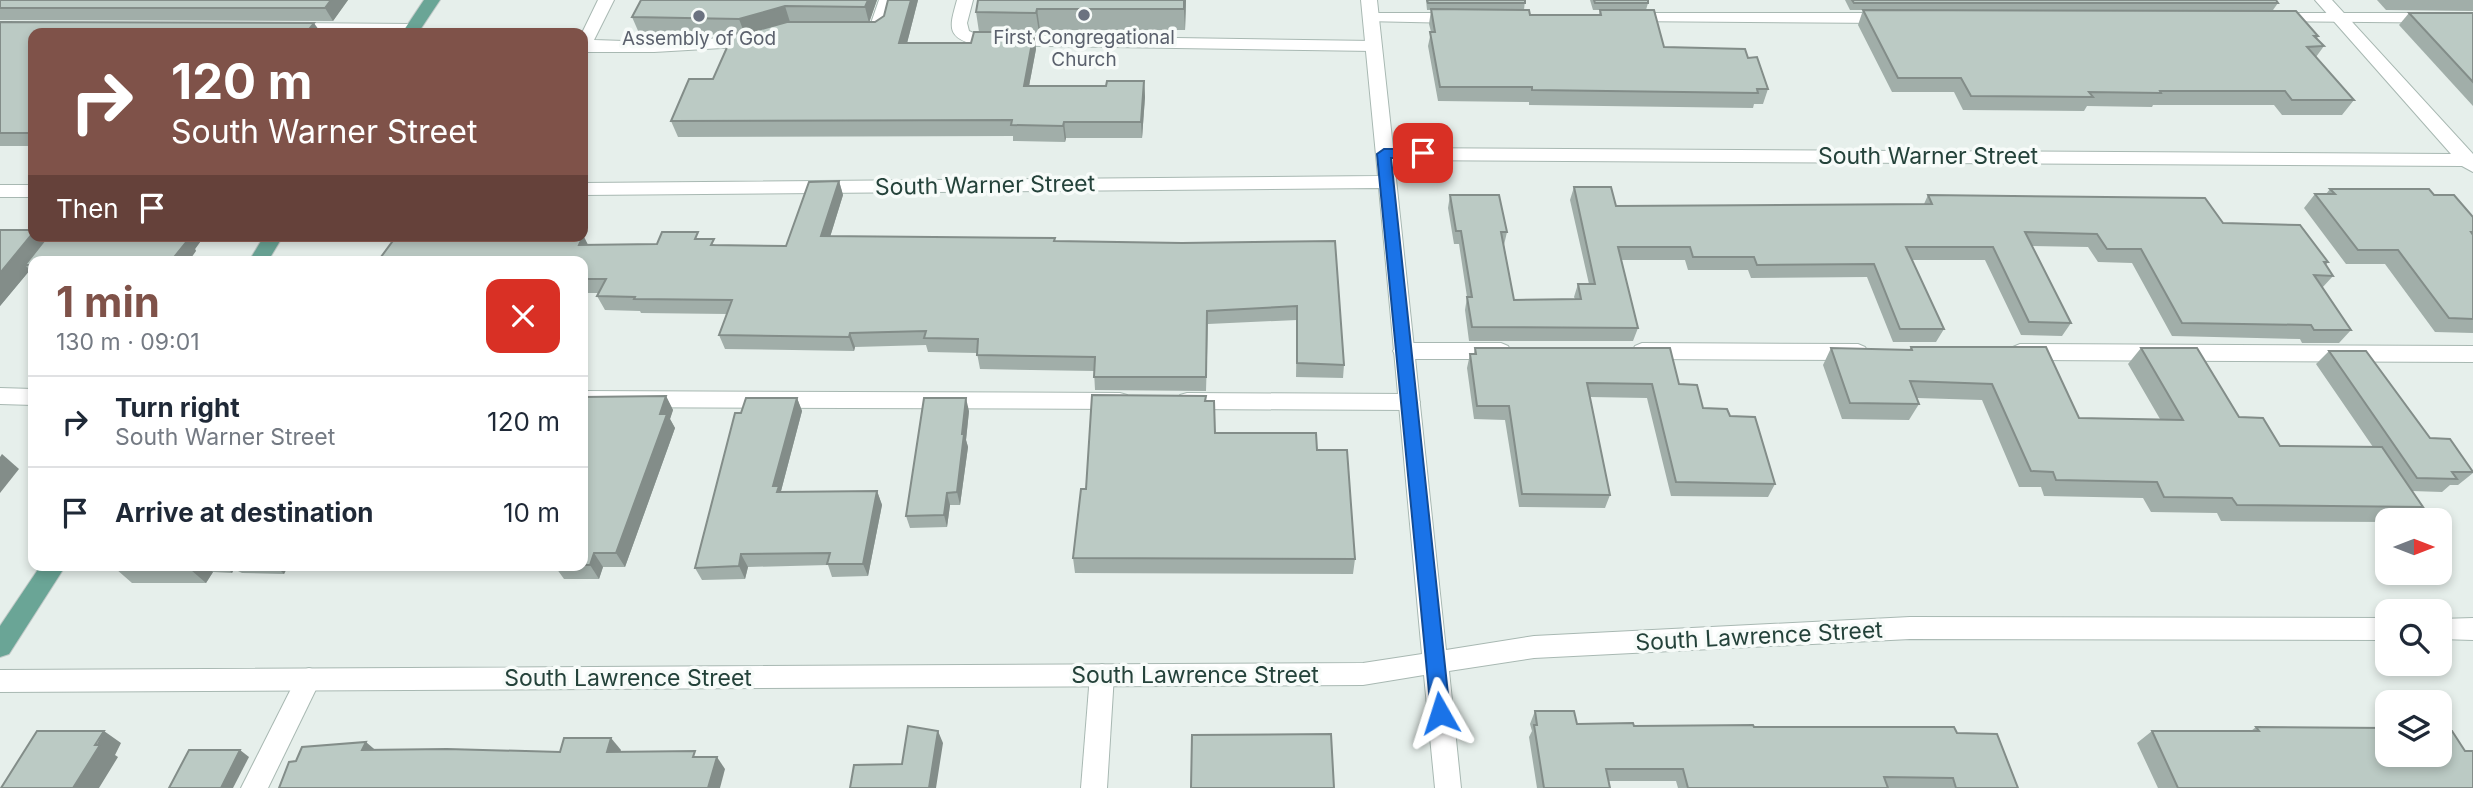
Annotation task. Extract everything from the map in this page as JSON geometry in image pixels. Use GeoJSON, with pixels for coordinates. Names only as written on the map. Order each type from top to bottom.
{"type":"FeatureCollection","features":[{"type":"Feature","properties":{"kind":"main road"},"geometry":{"type":"LineString","coordinates":[[414,28],[432,0]]}},
{"type":"Feature","properties":{"kind":"main road"},"geometry":{"type":"LineString","coordinates":[[0,646],[50,571]]}},
{"type":"Feature","properties":{"kind":"street"},"geometry":{"type":"LineString","coordinates":[[588,36],[606,0]]}},
{"type":"Feature","properties":{"kind":"street"},"geometry":{"type":"LineString","coordinates":[[852,31],[877,32],[887,0]]}},
{"type":"Feature","properties":{"kind":"street"},"geometry":{"type":"LineString","coordinates":[[965,0],[959,23],[961,34],[976,40],[1373,46]]}},
{"type":"Feature","properties":{"kind":"street"},"geometry":{"type":"LineString","coordinates":[[2323,0],[2471,162]]}},
{"type":"Feature","properties":{"kind":"street"},"geometry":{"type":"LineString","coordinates":[[1448,788],[1370,9],[1467,18]]}},
{"type":"Feature","properties":{"kind":"street"},"geometry":{"type":"LineString","coordinates":[[1606,18],[1896,18]]}},
{"type":"Feature","properties":{"kind":"street"},"geometry":{"type":"LineString","coordinates":[[2256,18],[2473,18]]}},
{"type":"Feature","properties":{"kind":"street"},"geometry":{"type":"LineString","coordinates":[[588,46],[654,47],[752,42],[778,34]]}},
{"type":"Feature","properties":{"kind":"street","name":"South Warner Street"},"geometry":{"type":"LineString","coordinates":[[1384,154],[2471,162]]}},
{"type":"Feature","properties":{"kind":"street","name":"South Warner Street"},"geometry":{"type":"LineString","coordinates":[[588,189],[1387,182]]}},
{"type":"Feature","properties":{"kind":"street"},"geometry":{"type":"LineString","coordinates":[[0,191],[28,191]]}},
{"type":"Feature","properties":{"kind":"street"},"geometry":{"type":"LineString","coordinates":[[1403,351],[1528,351]]}},
{"type":"Feature","properties":{"kind":"street"},"geometry":{"type":"LineString","coordinates":[[1625,351],[1875,352]]}},
{"type":"Feature","properties":{"kind":"street"},"geometry":{"type":"LineString","coordinates":[[2001,352],[2473,354]]}},
{"type":"Feature","properties":{"kind":"street"},"geometry":{"type":"LineString","coordinates":[[0,396],[28,397]]}},
{"type":"Feature","properties":{"kind":"street"},"geometry":{"type":"LineString","coordinates":[[588,399],[1143,401]]}},
{"type":"Feature","properties":{"kind":"street"},"geometry":{"type":"LineString","coordinates":[[1171,401],[1409,402]]}},
{"type":"Feature","properties":{"kind":"street","name":"South Lawrence Street"},"geometry":{"type":"LineString","coordinates":[[0,681],[1363,674],[1534,647],[1910,628],[2375,629]]}},
{"type":"Feature","properties":{"kind":"street"},"geometry":{"type":"LineString","coordinates":[[2452,629],[2473,629]]}},
{"type":"Feature","properties":{"kind":"street"},"geometry":{"type":"LineString","coordinates":[[1094,788],[1101,675]]}},
{"type":"Feature","properties":{"kind":"street"},"geometry":{"type":"LineString","coordinates":[[254,788],[309,679]]}},
{"type":"Feature","properties":{"kind":"building"},"geometry":{"type":"Polygon","coordinates":[[[0,0],[331,0],[325,8],[0,8],[0,0]]]}},
{"type":"Feature","properties":{"kind":"building"},"geometry":{"type":"Polygon","coordinates":[[[641,0],[868,0],[865,7],[785,6],[739,19],[632,17],[641,0]]]}},
{"type":"Feature","properties":{"kind":"building"},"geometry":{"type":"Polygon","coordinates":[[[888,0],[911,0],[899,43],[971,43],[974,32],[1034,32],[1024,86],[1106,86],[1107,81],[1144,81],[1141,122],[1064,122],[1063,126],[1011,125],[1012,120],[671,121],[689,79],[713,79],[733,34],[787,22],[875,22],[884,16],[888,0]]]}},
{"type":"Feature","properties":{"kind":"building"},"geometry":{"type":"Polygon","coordinates":[[[978,0],[1184,0],[1184,9],[1037,9],[1036,13],[976,12],[978,0]]]}},
{"type":"Feature","properties":{"kind":"building"},"geometry":{"type":"Polygon","coordinates":[[[1427,0],[1525,0],[1525,3],[1428,3],[1427,0]]]}},
{"type":"Feature","properties":{"kind":"building"},"geometry":{"type":"Polygon","coordinates":[[[1594,0],[1648,0],[1648,3],[1595,3],[1594,0]]]}},
{"type":"Feature","properties":{"kind":"building"},"geometry":{"type":"Polygon","coordinates":[[[1852,0],[2276,0],[2278,3],[1854,3],[1852,0]]]}},
{"type":"Feature","properties":{"kind":"building"},"geometry":{"type":"Polygon","coordinates":[[[1431,9],[1529,10],[1530,15],[1601,15],[1600,10],[1654,10],[1664,47],[1745,49],[1748,58],[1757,57],[1768,89],[1757,89],[1758,93],[1440,87],[1430,32],[1435,32],[1431,9]]]}},
{"type":"Feature","properties":{"kind":"building"},"geometry":{"type":"Polygon","coordinates":[[[1863,10],[2296,11],[2324,46],[2307,47],[2354,100],[2292,100],[2285,91],[2089,92],[2093,97],[1971,96],[1961,78],[1898,78],[1863,10]]]}},
{"type":"Feature","properties":{"kind":"building"},"geometry":{"type":"Polygon","coordinates":[[[2409,13],[2473,13],[2473,82],[2409,13]]]}},
{"type":"Feature","properties":{"kind":"building"},"geometry":{"type":"Polygon","coordinates":[[[0,22],[314,23],[310,28],[28,28],[28,133],[0,133],[0,22]]]}},
{"type":"Feature","properties":{"kind":"building"},"geometry":{"type":"Polygon","coordinates":[[[839,181],[821,236],[1055,238],[1054,241],[1182,243],[1335,241],[1344,365],[1297,363],[1297,306],[1207,311],[1206,377],[1094,377],[1095,357],[977,355],[978,339],[924,338],[926,331],[850,333],[849,337],[719,335],[732,300],[597,296],[606,279],[588,279],[588,256],[382,256],[392,242],[657,244],[662,232],[698,232],[695,239],[714,239],[711,245],[786,246],[809,182],[839,181]]]}},
{"type":"Feature","properties":{"kind":"building"},"geometry":{"type":"Polygon","coordinates":[[[1574,187],[1611,187],[1616,206],[1932,204],[1928,195],[2205,198],[2223,223],[2300,225],[2328,262],[2324,262],[2333,276],[2314,275],[2351,330],[2314,330],[2311,325],[2182,323],[2141,249],[2107,249],[2097,234],[2025,232],[2071,323],[2029,322],[1993,247],[1906,247],[1944,329],[1900,329],[1874,264],[1757,265],[1754,257],[1693,257],[1690,247],[1618,247],[1638,328],[1472,327],[1467,297],[1472,297],[1461,231],[1456,231],[1450,195],[1499,195],[1507,232],[1501,232],[1514,300],[1581,299],[1578,284],[1595,284],[1574,187]]]}},
{"type":"Feature","properties":{"kind":"building"},"geometry":{"type":"Polygon","coordinates":[[[2330,189],[2429,189],[2434,195],[2454,195],[2473,217],[2473,319],[2449,318],[2398,250],[2358,250],[2315,194],[2335,194],[2330,189]]]}},
{"type":"Feature","properties":{"kind":"building"},"geometry":{"type":"Polygon","coordinates":[[[0,230],[28,230],[28,239],[0,273],[0,230]]]}},
{"type":"Feature","properties":{"kind":"building"},"geometry":{"type":"Polygon","coordinates":[[[43,242],[186,242],[175,256],[32,256],[43,242]]]}},
{"type":"Feature","properties":{"kind":"building"},"geometry":{"type":"Polygon","coordinates":[[[1911,347],[2046,347],[2079,418],[2183,420],[2141,348],[2197,348],[2239,417],[2263,418],[2280,446],[2382,447],[2423,507],[2237,505],[2232,498],[2164,497],[2157,482],[2056,480],[2053,472],[2031,471],[1992,384],[1910,381],[1919,404],[1850,403],[1831,348],[1912,350],[1911,347]]]}},
{"type":"Feature","properties":{"kind":"building"},"geometry":{"type":"Polygon","coordinates":[[[1475,348],[1670,348],[1679,384],[1697,385],[1703,408],[1727,409],[1730,416],[1755,417],[1775,484],[1676,482],[1652,384],[1587,383],[1610,495],[1522,494],[1509,406],[1477,406],[1470,354],[1476,354],[1475,348]]]}},
{"type":"Feature","properties":{"kind":"building"},"geometry":{"type":"Polygon","coordinates":[[[2329,351],[2366,351],[2430,438],[2450,439],[2473,472],[2452,472],[2457,479],[2417,478],[2329,351]]]}},
{"type":"Feature","properties":{"kind":"building"},"geometry":{"type":"Polygon","coordinates":[[[1092,395],[1206,396],[1205,401],[1214,401],[1215,433],[1316,433],[1317,450],[1347,450],[1355,559],[1073,558],[1081,489],[1086,489],[1092,395]]]}},
{"type":"Feature","properties":{"kind":"building"},"geometry":{"type":"Polygon","coordinates":[[[666,396],[660,414],[667,414],[616,553],[594,553],[590,565],[588,397],[666,396]]]}},
{"type":"Feature","properties":{"kind":"building"},"geometry":{"type":"Polygon","coordinates":[[[746,398],[797,398],[773,486],[779,486],[777,492],[877,491],[863,564],[827,564],[830,553],[741,554],[739,566],[695,568],[735,413],[741,413],[746,398]]]}},
{"type":"Feature","properties":{"kind":"building"},"geometry":{"type":"Polygon","coordinates":[[[924,398],[966,398],[957,492],[947,493],[944,515],[906,516],[924,398]]]}},
{"type":"Feature","properties":{"kind":"building"},"geometry":{"type":"Polygon","coordinates":[[[1535,711],[1574,711],[1577,724],[1954,727],[1957,733],[1997,734],[2018,788],[1956,788],[1953,778],[1884,777],[1888,788],[1688,788],[1683,769],[1606,769],[1610,788],[1544,788],[1534,725],[1537,725],[1535,711]]]}},
{"type":"Feature","properties":{"kind":"building"},"geometry":{"type":"Polygon","coordinates":[[[908,726],[938,731],[929,788],[850,788],[854,765],[902,764],[908,726]]]}},
{"type":"Feature","properties":{"kind":"building"},"geometry":{"type":"Polygon","coordinates":[[[2256,727],[2375,728],[2375,767],[2452,767],[2452,731],[2465,751],[2473,751],[2473,788],[2178,788],[2152,731],[2259,731],[2256,727]]]}},
{"type":"Feature","properties":{"kind":"building"},"geometry":{"type":"Polygon","coordinates":[[[37,731],[104,731],[95,745],[100,745],[73,788],[1,788],[37,731]]]}},
{"type":"Feature","properties":{"kind":"building"},"geometry":{"type":"Polygon","coordinates":[[[1331,734],[1334,788],[1191,788],[1192,735],[1331,734]]]}},
{"type":"Feature","properties":{"kind":"building"},"geometry":{"type":"Polygon","coordinates":[[[564,738],[611,738],[607,752],[695,751],[693,757],[717,757],[708,788],[279,788],[289,762],[296,761],[302,747],[366,742],[362,750],[560,752],[564,738]]]}},
{"type":"Feature","properties":{"kind":"building"},"geometry":{"type":"Polygon","coordinates":[[[189,750],[240,750],[221,788],[169,788],[189,750]]]}},
{"type":"Feature","properties":{"kind":"place","name":"First Congregational Church"},"geometry":{"type":"Point","coordinates":[1084,15]}},
{"type":"Feature","properties":{"kind":"place","name":"Assembly of God"},"geometry":{"type":"Point","coordinates":[699,16]}},
{"type":"Feature","properties":{"kind":"route"},"geometry":{"type":"LineString","coordinates":[[1423,153],[1384,154],[1440,713]]}}]}
